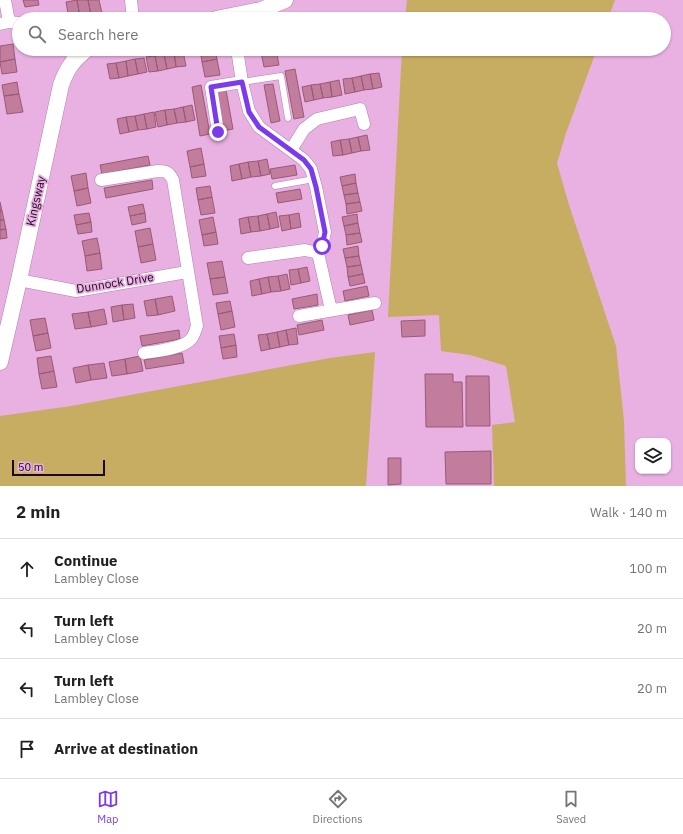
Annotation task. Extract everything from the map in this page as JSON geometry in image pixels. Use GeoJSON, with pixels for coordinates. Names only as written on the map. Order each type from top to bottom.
{"type":"FeatureCollection","features":[{"type":"Feature","properties":{"kind":"street"},"geometry":{"type":"LineString","coordinates":[[5,0],[9,23]]}},
{"type":"Feature","properties":{"kind":"street"},"geometry":{"type":"LineString","coordinates":[[131,0],[132,12]]}},
{"type":"Feature","properties":{"kind":"street"},"geometry":{"type":"LineString","coordinates":[[254,12],[285,0]]}},
{"type":"Feature","properties":{"kind":"street","name":"Kingsway"},"geometry":{"type":"LineString","coordinates":[[0,362],[61,85],[75,56]]}},
{"type":"Feature","properties":{"kind":"street"},"geometry":{"type":"LineString","coordinates":[[238,56],[249,112],[259,127],[304,160],[311,169],[325,232],[322,246],[318,253],[331,310]]}},
{"type":"Feature","properties":{"kind":"street"},"geometry":{"type":"LineString","coordinates":[[218,132],[211,87],[242,82]]}},
{"type":"Feature","properties":{"kind":"street"},"geometry":{"type":"LineString","coordinates":[[291,150],[304,129],[317,119],[360,109],[364,124]]}},
{"type":"Feature","properties":{"kind":"street"},"geometry":{"type":"LineString","coordinates":[[101,180],[158,171],[165,171],[170,174],[172,180],[197,326],[190,340],[183,345],[144,354]]}},
{"type":"Feature","properties":{"kind":"street"},"geometry":{"type":"LineString","coordinates":[[248,258],[305,250],[318,253]]}},
{"type":"Feature","properties":{"kind":"street","name":"Dunnock Drive"},"geometry":{"type":"LineString","coordinates":[[19,280],[76,291],[187,272]]}},
{"type":"Feature","properties":{"kind":"street"},"geometry":{"type":"LineString","coordinates":[[299,316],[375,302]]}},
{"type":"Feature","properties":{"kind":"lane"},"geometry":{"type":"LineString","coordinates":[[242,82],[281,76],[288,118]]}},
{"type":"Feature","properties":{"kind":"lane"},"geometry":{"type":"LineString","coordinates":[[275,186],[314,179]]}},
{"type":"Feature","properties":{"kind":"shaded area"},"geometry":{"type":"Polygon","coordinates":[[[407,0],[615,0],[611,12],[406,12],[407,0]]]}},
{"type":"Feature","properties":{"kind":"shaded area"},"geometry":{"type":"Polygon","coordinates":[[[402,56],[594,56],[566,133],[557,163],[569,205],[616,346],[624,421],[626,486],[494,486],[492,425],[515,422],[506,366],[470,355],[441,351],[439,315],[388,317],[402,56]]]}},
{"type":"Feature","properties":{"kind":"shaded area"},"geometry":{"type":"Polygon","coordinates":[[[375,352],[366,486],[0,486],[0,416],[71,406],[330,358],[375,352]]]}},
{"type":"Feature","properties":{"kind":"building"},"geometry":{"type":"Polygon","coordinates":[[[23,0],[38,0],[39,5],[25,7],[23,0]]]}},
{"type":"Feature","properties":{"kind":"building"},"geometry":{"type":"Polygon","coordinates":[[[77,0],[79,12],[68,12],[66,2],[77,0]]]}},
{"type":"Feature","properties":{"kind":"building"},"geometry":{"type":"Polygon","coordinates":[[[77,0],[88,0],[90,12],[79,12],[77,0]]]}},
{"type":"Feature","properties":{"kind":"building"},"geometry":{"type":"Polygon","coordinates":[[[88,0],[99,0],[102,12],[90,12],[88,0]]]}},
{"type":"Feature","properties":{"kind":"building"},"geometry":{"type":"Polygon","coordinates":[[[12,44],[12,56],[15,56],[15,59],[0,62],[0,46],[12,44]]]}},
{"type":"Feature","properties":{"kind":"building"},"geometry":{"type":"Polygon","coordinates":[[[155,56],[164,56],[167,69],[158,71],[155,56]]]}},
{"type":"Feature","properties":{"kind":"building"},"geometry":{"type":"Polygon","coordinates":[[[155,56],[158,71],[149,72],[146,57],[155,56]]]}},
{"type":"Feature","properties":{"kind":"building"},"geometry":{"type":"Polygon","coordinates":[[[164,56],[175,56],[176,67],[167,69],[164,56]]]}},
{"type":"Feature","properties":{"kind":"building"},"geometry":{"type":"Polygon","coordinates":[[[175,56],[184,56],[186,66],[176,67],[175,56]]]}},
{"type":"Feature","properties":{"kind":"building"},"geometry":{"type":"Polygon","coordinates":[[[201,56],[216,56],[217,59],[202,62],[201,56]]]}},
{"type":"Feature","properties":{"kind":"building"},"geometry":{"type":"Polygon","coordinates":[[[262,56],[277,56],[279,65],[264,67],[262,56]]]}},
{"type":"Feature","properties":{"kind":"building"},"geometry":{"type":"Polygon","coordinates":[[[144,58],[147,72],[138,74],[135,59],[144,58]]]}},
{"type":"Feature","properties":{"kind":"building"},"geometry":{"type":"Polygon","coordinates":[[[15,59],[17,72],[2,74],[0,62],[15,59]]]}},
{"type":"Feature","properties":{"kind":"building"},"geometry":{"type":"Polygon","coordinates":[[[135,59],[138,74],[128,76],[126,61],[135,59]]]}},
{"type":"Feature","properties":{"kind":"building"},"geometry":{"type":"Polygon","coordinates":[[[217,59],[220,75],[205,77],[202,62],[217,59]]]}},
{"type":"Feature","properties":{"kind":"building"},"geometry":{"type":"Polygon","coordinates":[[[126,61],[128,76],[119,78],[116,63],[126,61]]]}},
{"type":"Feature","properties":{"kind":"building"},"geometry":{"type":"Polygon","coordinates":[[[116,63],[119,78],[110,79],[107,64],[116,63]]]}},
{"type":"Feature","properties":{"kind":"building"},"geometry":{"type":"Polygon","coordinates":[[[295,69],[304,117],[294,119],[285,71],[295,69]]]}},
{"type":"Feature","properties":{"kind":"building"},"geometry":{"type":"Polygon","coordinates":[[[379,73],[382,87],[373,89],[370,74],[379,73]]]}},
{"type":"Feature","properties":{"kind":"building"},"geometry":{"type":"Polygon","coordinates":[[[370,74],[373,89],[364,90],[361,76],[370,74]]]}},
{"type":"Feature","properties":{"kind":"building"},"geometry":{"type":"Polygon","coordinates":[[[361,76],[364,90],[355,92],[352,78],[361,76]]]}},
{"type":"Feature","properties":{"kind":"building"},"geometry":{"type":"Polygon","coordinates":[[[352,78],[355,92],[345,94],[343,79],[352,78]]]}},
{"type":"Feature","properties":{"kind":"building"},"geometry":{"type":"Polygon","coordinates":[[[339,80],[342,95],[332,97],[330,82],[339,80]]]}},
{"type":"Feature","properties":{"kind":"building"},"geometry":{"type":"Polygon","coordinates":[[[17,82],[19,94],[4,96],[2,85],[17,82]]]}},
{"type":"Feature","properties":{"kind":"building"},"geometry":{"type":"Polygon","coordinates":[[[330,82],[332,97],[323,98],[320,84],[330,82]]]}},
{"type":"Feature","properties":{"kind":"building"},"geometry":{"type":"Polygon","coordinates":[[[273,84],[280,121],[271,123],[264,85],[273,84]]]}},
{"type":"Feature","properties":{"kind":"building"},"geometry":{"type":"Polygon","coordinates":[[[320,84],[323,98],[314,100],[311,85],[320,84]]]}},
{"type":"Feature","properties":{"kind":"building"},"geometry":{"type":"Polygon","coordinates":[[[201,85],[210,134],[200,136],[192,87],[201,85]]]}},
{"type":"Feature","properties":{"kind":"building"},"geometry":{"type":"Polygon","coordinates":[[[311,85],[314,100],[305,102],[302,87],[311,85]]]}},
{"type":"Feature","properties":{"kind":"building"},"geometry":{"type":"Polygon","coordinates":[[[226,90],[233,129],[223,131],[216,92],[226,90]]]}},
{"type":"Feature","properties":{"kind":"building"},"geometry":{"type":"Polygon","coordinates":[[[19,94],[23,112],[7,114],[4,96],[19,94]]]}},
{"type":"Feature","properties":{"kind":"building"},"geometry":{"type":"Polygon","coordinates":[[[192,105],[195,120],[186,122],[183,107],[192,105]]]}},
{"type":"Feature","properties":{"kind":"building"},"geometry":{"type":"Polygon","coordinates":[[[183,107],[186,122],[177,123],[174,109],[183,107]]]}},
{"type":"Feature","properties":{"kind":"building"},"geometry":{"type":"Polygon","coordinates":[[[174,109],[177,123],[167,125],[165,110],[174,109]]]}},
{"type":"Feature","properties":{"kind":"building"},"geometry":{"type":"Polygon","coordinates":[[[165,110],[167,125],[158,127],[155,112],[165,110]]]}},
{"type":"Feature","properties":{"kind":"building"},"geometry":{"type":"Polygon","coordinates":[[[154,112],[156,127],[147,129],[144,114],[154,112]]]}},
{"type":"Feature","properties":{"kind":"building"},"geometry":{"type":"Polygon","coordinates":[[[144,114],[147,129],[138,130],[135,116],[144,114]]]}},
{"type":"Feature","properties":{"kind":"building"},"geometry":{"type":"Polygon","coordinates":[[[135,116],[138,130],[129,132],[126,117],[135,116]]]}},
{"type":"Feature","properties":{"kind":"building"},"geometry":{"type":"Polygon","coordinates":[[[126,117],[129,132],[120,134],[117,119],[126,117]]]}},
{"type":"Feature","properties":{"kind":"building"},"geometry":{"type":"Polygon","coordinates":[[[367,135],[370,150],[361,151],[358,137],[367,135]]]}},
{"type":"Feature","properties":{"kind":"building"},"geometry":{"type":"Polygon","coordinates":[[[358,137],[361,151],[352,153],[349,139],[358,137]]]}},
{"type":"Feature","properties":{"kind":"building"},"geometry":{"type":"Polygon","coordinates":[[[349,139],[352,153],[343,155],[340,140],[349,139]]]}},
{"type":"Feature","properties":{"kind":"building"},"geometry":{"type":"Polygon","coordinates":[[[340,140],[343,155],[333,156],[331,142],[340,140]]]}},
{"type":"Feature","properties":{"kind":"building"},"geometry":{"type":"Polygon","coordinates":[[[201,148],[204,164],[190,167],[187,151],[201,148]]]}},
{"type":"Feature","properties":{"kind":"building"},"geometry":{"type":"Polygon","coordinates":[[[148,156],[150,165],[102,174],[100,165],[148,156]]]}},
{"type":"Feature","properties":{"kind":"building"},"geometry":{"type":"Polygon","coordinates":[[[267,159],[270,174],[261,176],[258,161],[267,159]]]}},
{"type":"Feature","properties":{"kind":"building"},"geometry":{"type":"Polygon","coordinates":[[[258,161],[261,176],[251,177],[248,162],[258,161]]]}},
{"type":"Feature","properties":{"kind":"building"},"geometry":{"type":"Polygon","coordinates":[[[248,162],[251,177],[242,179],[239,164],[248,162]]]}},
{"type":"Feature","properties":{"kind":"building"},"geometry":{"type":"Polygon","coordinates":[[[204,164],[206,176],[192,178],[190,167],[204,164]]]}},
{"type":"Feature","properties":{"kind":"building"},"geometry":{"type":"Polygon","coordinates":[[[239,164],[242,179],[232,181],[230,166],[239,164]]]}},
{"type":"Feature","properties":{"kind":"building"},"geometry":{"type":"Polygon","coordinates":[[[295,165],[297,175],[272,179],[270,169],[295,165]]]}},
{"type":"Feature","properties":{"kind":"building"},"geometry":{"type":"Polygon","coordinates":[[[86,173],[88,188],[74,191],[71,176],[86,173]]]}},
{"type":"Feature","properties":{"kind":"building"},"geometry":{"type":"Polygon","coordinates":[[[355,174],[356,183],[342,186],[340,177],[355,174]]]}},
{"type":"Feature","properties":{"kind":"building"},"geometry":{"type":"Polygon","coordinates":[[[152,180],[153,189],[106,198],[104,188],[152,180]]]}},
{"type":"Feature","properties":{"kind":"building"},"geometry":{"type":"Polygon","coordinates":[[[356,183],[358,193],[344,195],[342,186],[356,183]]]}},
{"type":"Feature","properties":{"kind":"building"},"geometry":{"type":"Polygon","coordinates":[[[210,186],[212,197],[198,200],[196,188],[210,186]]]}},
{"type":"Feature","properties":{"kind":"building"},"geometry":{"type":"Polygon","coordinates":[[[88,188],[91,203],[77,206],[74,191],[88,188]]]}},
{"type":"Feature","properties":{"kind":"building"},"geometry":{"type":"Polygon","coordinates":[[[300,189],[302,199],[278,203],[276,193],[300,189]]]}},
{"type":"Feature","properties":{"kind":"building"},"geometry":{"type":"Polygon","coordinates":[[[358,193],[360,202],[346,204],[344,195],[358,193]]]}},
{"type":"Feature","properties":{"kind":"building"},"geometry":{"type":"Polygon","coordinates":[[[212,197],[215,213],[201,215],[198,200],[212,197]]]}},
{"type":"Feature","properties":{"kind":"building"},"geometry":{"type":"Polygon","coordinates":[[[360,202],[362,211],[347,214],[346,204],[360,202]]]}},
{"type":"Feature","properties":{"kind":"building"},"geometry":{"type":"Polygon","coordinates":[[[143,204],[145,213],[130,216],[128,207],[143,204]]]}},
{"type":"Feature","properties":{"kind":"building"},"geometry":{"type":"Polygon","coordinates":[[[0,211],[2,211],[4,220],[0,220],[0,211]]]}},
{"type":"Feature","properties":{"kind":"building"},"geometry":{"type":"Polygon","coordinates":[[[276,212],[279,227],[270,229],[267,214],[276,212]]]}},
{"type":"Feature","properties":{"kind":"building"},"geometry":{"type":"Polygon","coordinates":[[[89,213],[91,222],[76,225],[74,215],[89,213]]]}},
{"type":"Feature","properties":{"kind":"building"},"geometry":{"type":"Polygon","coordinates":[[[145,213],[146,222],[132,225],[130,216],[145,213]]]}},
{"type":"Feature","properties":{"kind":"building"},"geometry":{"type":"Polygon","coordinates":[[[299,213],[301,227],[291,229],[289,215],[299,213]]]}},
{"type":"Feature","properties":{"kind":"building"},"geometry":{"type":"Polygon","coordinates":[[[267,214],[270,229],[260,231],[258,216],[267,214]]]}},
{"type":"Feature","properties":{"kind":"building"},"geometry":{"type":"Polygon","coordinates":[[[357,214],[358,223],[344,226],[342,217],[357,214]]]}},
{"type":"Feature","properties":{"kind":"building"},"geometry":{"type":"Polygon","coordinates":[[[289,215],[291,229],[282,231],[279,216],[289,215]]]}},
{"type":"Feature","properties":{"kind":"building"},"geometry":{"type":"Polygon","coordinates":[[[258,216],[260,231],[251,232],[248,217],[258,216]]]}},
{"type":"Feature","properties":{"kind":"building"},"geometry":{"type":"Polygon","coordinates":[[[213,217],[216,232],[202,235],[199,220],[213,217]]]}},
{"type":"Feature","properties":{"kind":"building"},"geometry":{"type":"Polygon","coordinates":[[[248,217],[251,232],[241,234],[239,219],[248,217]]]}},
{"type":"Feature","properties":{"kind":"building"},"geometry":{"type":"Polygon","coordinates":[[[0,220],[4,220],[6,229],[0,230],[0,220]]]}},
{"type":"Feature","properties":{"kind":"building"},"geometry":{"type":"Polygon","coordinates":[[[91,222],[92,232],[78,234],[76,225],[91,222]]]}},
{"type":"Feature","properties":{"kind":"building"},"geometry":{"type":"Polygon","coordinates":[[[358,223],[360,233],[346,235],[344,226],[358,223]]]}},
{"type":"Feature","properties":{"kind":"building"},"geometry":{"type":"Polygon","coordinates":[[[150,228],[153,244],[138,247],[135,231],[150,228]]]}},
{"type":"Feature","properties":{"kind":"building"},"geometry":{"type":"Polygon","coordinates":[[[6,229],[7,238],[0,239],[0,230],[6,229]]]}},
{"type":"Feature","properties":{"kind":"building"},"geometry":{"type":"Polygon","coordinates":[[[216,232],[218,244],[204,246],[202,235],[216,232]]]}},
{"type":"Feature","properties":{"kind":"building"},"geometry":{"type":"Polygon","coordinates":[[[360,233],[362,242],[347,245],[346,235],[360,233]]]}},
{"type":"Feature","properties":{"kind":"building"},"geometry":{"type":"Polygon","coordinates":[[[97,238],[100,253],[85,256],[82,241],[97,238]]]}},
{"type":"Feature","properties":{"kind":"building"},"geometry":{"type":"Polygon","coordinates":[[[153,244],[156,260],[141,263],[138,247],[153,244]]]}},
{"type":"Feature","properties":{"kind":"building"},"geometry":{"type":"Polygon","coordinates":[[[358,246],[359,256],[345,258],[343,249],[358,246]]]}},
{"type":"Feature","properties":{"kind":"building"},"geometry":{"type":"Polygon","coordinates":[[[100,253],[102,269],[87,271],[85,256],[100,253]]]}},
{"type":"Feature","properties":{"kind":"building"},"geometry":{"type":"Polygon","coordinates":[[[359,256],[361,265],[347,267],[345,258],[359,256]]]}},
{"type":"Feature","properties":{"kind":"building"},"geometry":{"type":"Polygon","coordinates":[[[222,261],[225,277],[210,279],[207,263],[222,261]]]}},
{"type":"Feature","properties":{"kind":"building"},"geometry":{"type":"Polygon","coordinates":[[[361,265],[363,274],[348,277],[347,267],[361,265]]]}},
{"type":"Feature","properties":{"kind":"building"},"geometry":{"type":"Polygon","coordinates":[[[307,267],[310,281],[301,283],[298,269],[307,267]]]}},
{"type":"Feature","properties":{"kind":"building"},"geometry":{"type":"Polygon","coordinates":[[[298,269],[301,283],[291,285],[289,270],[298,269]]]}},
{"type":"Feature","properties":{"kind":"building"},"geometry":{"type":"Polygon","coordinates":[[[287,274],[290,289],[281,291],[278,276],[287,274]]]}},
{"type":"Feature","properties":{"kind":"building"},"geometry":{"type":"Polygon","coordinates":[[[363,274],[365,283],[350,286],[348,277],[363,274]]]}},
{"type":"Feature","properties":{"kind":"building"},"geometry":{"type":"Polygon","coordinates":[[[278,276],[281,291],[271,292],[268,277],[278,276]]]}},
{"type":"Feature","properties":{"kind":"building"},"geometry":{"type":"Polygon","coordinates":[[[225,277],[228,293],[213,295],[210,279],[225,277]]]}},
{"type":"Feature","properties":{"kind":"building"},"geometry":{"type":"Polygon","coordinates":[[[268,277],[271,292],[262,294],[259,279],[268,277]]]}},
{"type":"Feature","properties":{"kind":"building"},"geometry":{"type":"Polygon","coordinates":[[[259,279],[262,294],[252,296],[250,281],[259,279]]]}},
{"type":"Feature","properties":{"kind":"building"},"geometry":{"type":"Polygon","coordinates":[[[367,286],[369,296],[345,301],[343,291],[367,286]]]}},
{"type":"Feature","properties":{"kind":"building"},"geometry":{"type":"Polygon","coordinates":[[[317,294],[318,305],[294,309],[292,299],[317,294]]]}},
{"type":"Feature","properties":{"kind":"building"},"geometry":{"type":"Polygon","coordinates":[[[172,296],[175,311],[158,315],[155,299],[172,296]]]}},
{"type":"Feature","properties":{"kind":"building"},"geometry":{"type":"Polygon","coordinates":[[[155,299],[158,315],[147,316],[144,301],[155,299]]]}},
{"type":"Feature","properties":{"kind":"building"},"geometry":{"type":"Polygon","coordinates":[[[230,301],[232,311],[218,314],[216,303],[230,301]]]}},
{"type":"Feature","properties":{"kind":"building"},"geometry":{"type":"Polygon","coordinates":[[[133,304],[135,318],[124,320],[122,305],[133,304]]]}},
{"type":"Feature","properties":{"kind":"building"},"geometry":{"type":"Polygon","coordinates":[[[122,305],[124,320],[113,322],[111,307],[122,305]]]}},
{"type":"Feature","properties":{"kind":"building"},"geometry":{"type":"Polygon","coordinates":[[[104,309],[107,324],[91,327],[88,312],[104,309]]]}},
{"type":"Feature","properties":{"kind":"building"},"geometry":{"type":"Polygon","coordinates":[[[372,310],[374,320],[350,325],[348,315],[372,310]]]}},
{"type":"Feature","properties":{"kind":"building"},"geometry":{"type":"Polygon","coordinates":[[[232,311],[235,327],[221,330],[218,314],[232,311]]]}},
{"type":"Feature","properties":{"kind":"building"},"geometry":{"type":"Polygon","coordinates":[[[88,312],[91,327],[75,329],[72,314],[88,312]]]}},
{"type":"Feature","properties":{"kind":"building"},"geometry":{"type":"Polygon","coordinates":[[[45,318],[48,333],[33,336],[30,320],[45,318]]]}},
{"type":"Feature","properties":{"kind":"building"},"geometry":{"type":"Polygon","coordinates":[[[322,320],[324,330],[299,335],[297,325],[322,320]]]}},
{"type":"Feature","properties":{"kind":"building"},"geometry":{"type":"Polygon","coordinates":[[[425,320],[425,336],[402,337],[401,321],[425,320]]]}},
{"type":"Feature","properties":{"kind":"building"},"geometry":{"type":"Polygon","coordinates":[[[296,328],[298,344],[289,345],[286,330],[296,328]]]}},
{"type":"Feature","properties":{"kind":"building"},"geometry":{"type":"Polygon","coordinates":[[[179,330],[180,339],[142,346],[140,336],[179,330]]]}},
{"type":"Feature","properties":{"kind":"building"},"geometry":{"type":"Polygon","coordinates":[[[286,330],[289,345],[280,347],[277,332],[286,330]]]}},
{"type":"Feature","properties":{"kind":"building"},"geometry":{"type":"Polygon","coordinates":[[[277,332],[280,347],[270,349],[267,334],[277,332]]]}},
{"type":"Feature","properties":{"kind":"building"},"geometry":{"type":"Polygon","coordinates":[[[48,333],[51,348],[36,351],[33,336],[48,333]]]}},
{"type":"Feature","properties":{"kind":"building"},"geometry":{"type":"Polygon","coordinates":[[[234,334],[236,345],[221,348],[219,336],[234,334]]]}},
{"type":"Feature","properties":{"kind":"building"},"geometry":{"type":"Polygon","coordinates":[[[267,334],[270,349],[261,351],[258,335],[267,334]]]}},
{"type":"Feature","properties":{"kind":"building"},"geometry":{"type":"Polygon","coordinates":[[[236,345],[237,357],[223,359],[221,348],[236,345]]]}},
{"type":"Feature","properties":{"kind":"building"},"geometry":{"type":"Polygon","coordinates":[[[182,353],[184,363],[146,369],[144,360],[182,353]]]}},
{"type":"Feature","properties":{"kind":"building"},"geometry":{"type":"Polygon","coordinates":[[[51,356],[54,371],[39,374],[37,358],[51,356]]]}},
{"type":"Feature","properties":{"kind":"building"},"geometry":{"type":"Polygon","coordinates":[[[140,356],[143,371],[127,374],[125,359],[140,356]]]}},
{"type":"Feature","properties":{"kind":"building"},"geometry":{"type":"Polygon","coordinates":[[[125,359],[127,374],[112,376],[109,362],[125,359]]]}},
{"type":"Feature","properties":{"kind":"building"},"geometry":{"type":"Polygon","coordinates":[[[104,363],[107,378],[91,380],[88,365],[104,363]]]}},
{"type":"Feature","properties":{"kind":"building"},"geometry":{"type":"Polygon","coordinates":[[[88,365],[91,380],[76,383],[73,368],[88,365]]]}},
{"type":"Feature","properties":{"kind":"building"},"geometry":{"type":"Polygon","coordinates":[[[54,371],[57,387],[42,389],[39,374],[54,371]]]}},
{"type":"Feature","properties":{"kind":"building"},"geometry":{"type":"Polygon","coordinates":[[[425,374],[453,374],[453,382],[462,382],[463,427],[426,427],[425,374]]]}},
{"type":"Feature","properties":{"kind":"building"},"geometry":{"type":"Polygon","coordinates":[[[466,376],[489,376],[490,426],[466,426],[466,376]]]}},
{"type":"Feature","properties":{"kind":"building"},"geometry":{"type":"Polygon","coordinates":[[[491,451],[491,484],[446,484],[445,452],[491,451]]]}},
{"type":"Feature","properties":{"kind":"building"},"geometry":{"type":"Polygon","coordinates":[[[388,458],[401,458],[401,484],[388,485],[388,458]]]}},
{"type":"Feature","properties":{"kind":"route"},"geometry":{"type":"LineString","coordinates":[[218,132],[211,87],[242,82],[249,112],[259,127],[304,160],[311,169],[325,232],[322,246]]}}]}
